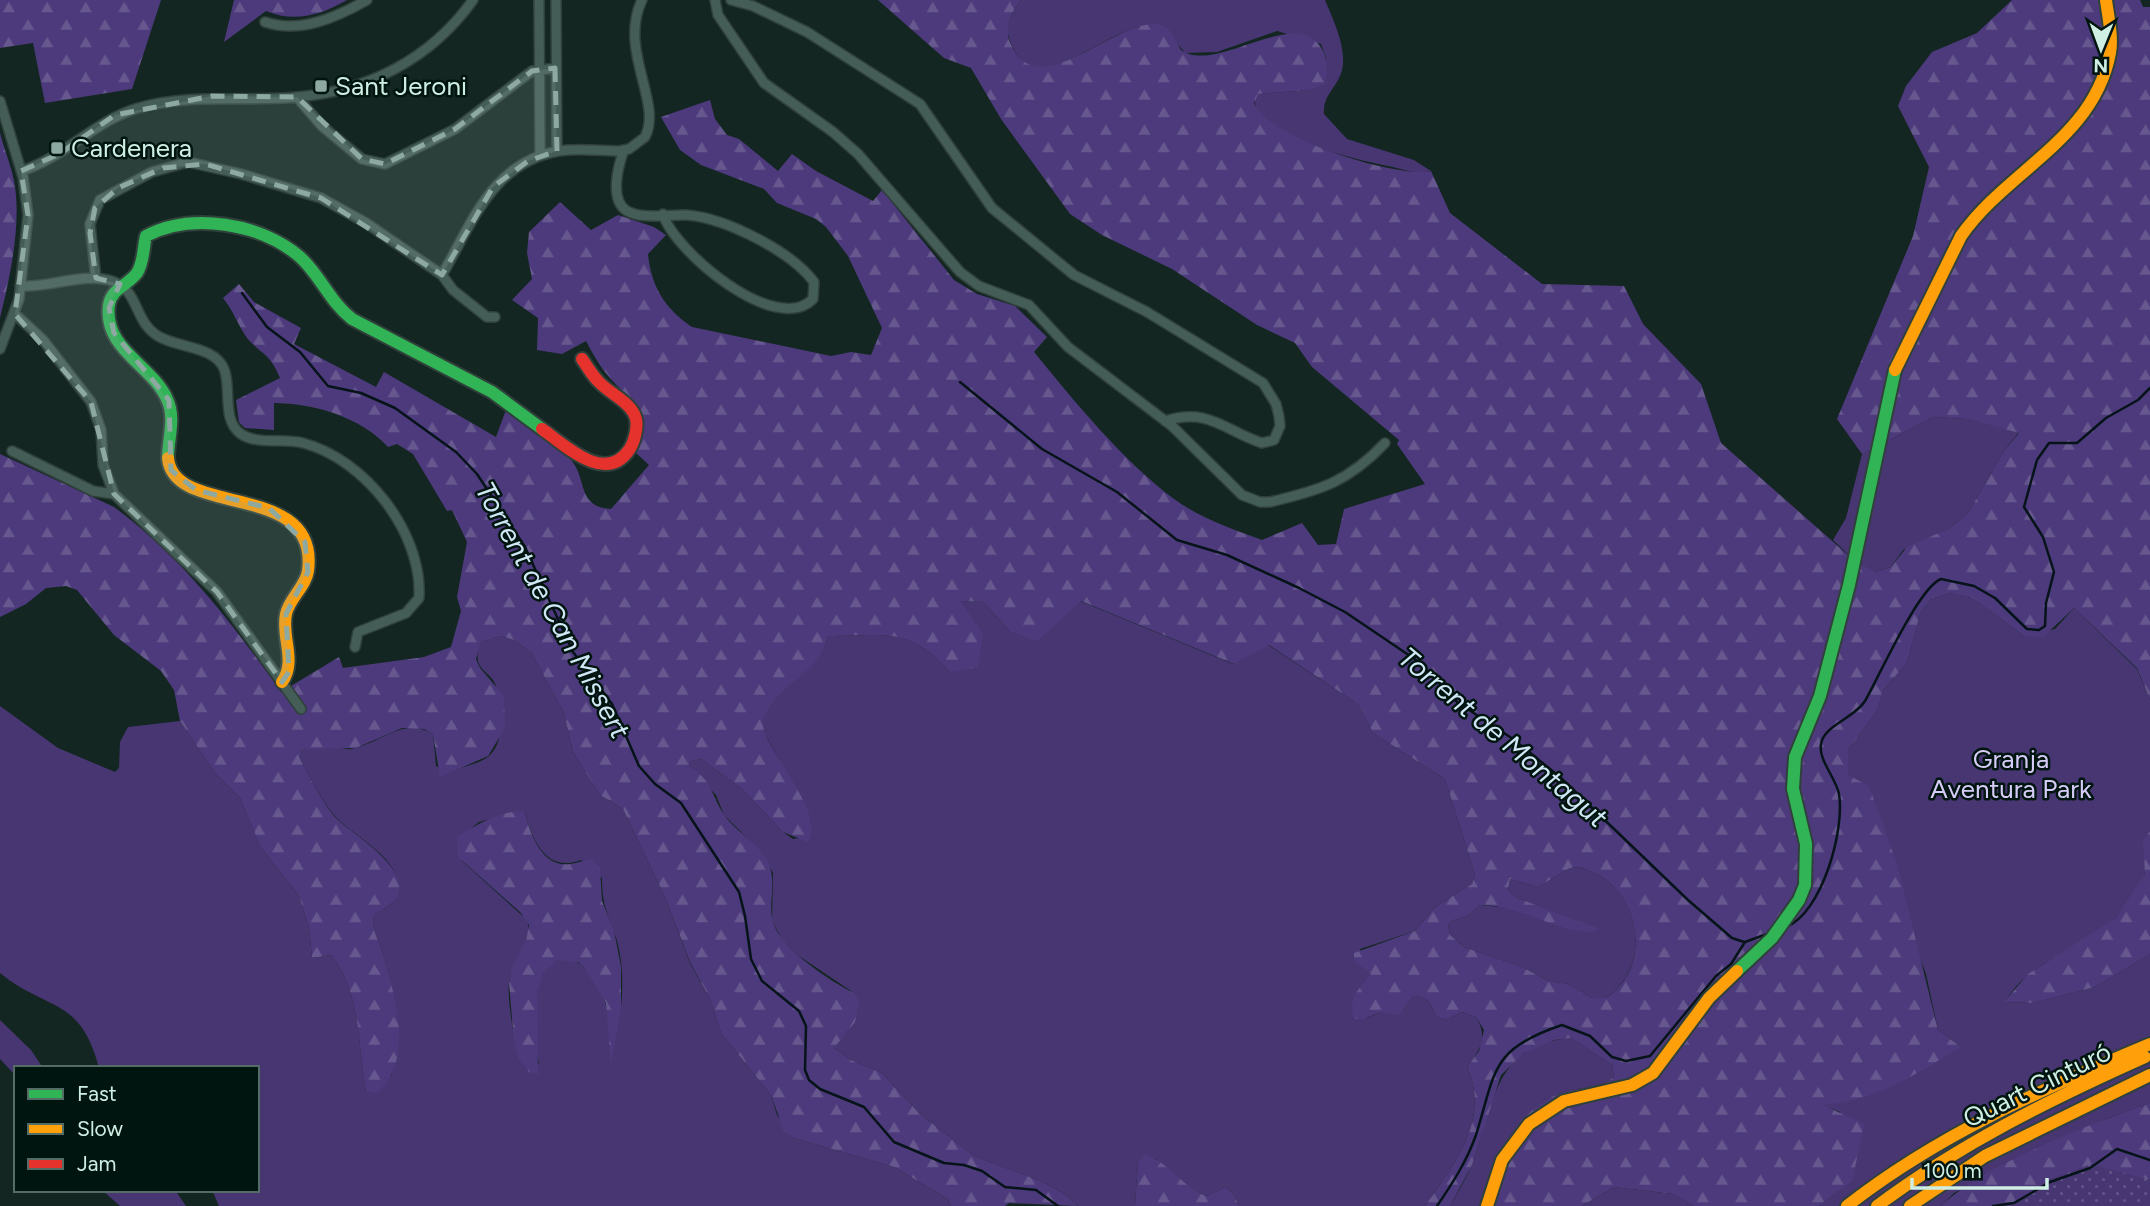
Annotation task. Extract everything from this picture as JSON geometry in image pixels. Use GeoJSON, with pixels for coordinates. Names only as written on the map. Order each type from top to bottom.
{"type":"FeatureCollection","features":[{"type":"Feature","properties":{"kind":"main road"},"geometry":{"type":"LineString","coordinates":[[1487,1206],[1502,1160],[1529,1124],[1564,1101],[1632,1086],[1653,1073],[1709,999],[1772,938],[1799,900],[1805,885],[1806,844],[1793,789],[1795,757],[1819,696],[1849,584],[1896,365],[1924,315],[1961,236],[1975,216],[2010,181],[2062,141],[2098,93],[2111,51],[2106,0]]}},
{"type":"Feature","properties":{"kind":"main road"},"geometry":{"type":"LineString","coordinates":[[282,682],[289,672],[286,614],[308,572],[305,542],[291,524],[269,508],[196,490],[178,479],[167,456],[169,400],[158,384],[124,351],[114,333],[109,308],[120,284],[135,275],[146,236],[158,228],[199,223],[228,227],[270,239],[300,257],[336,306],[352,319],[492,392],[588,462],[613,464],[625,456],[634,443],[636,419],[629,407],[598,382],[582,359]]}},
{"type":"Feature","properties":{"kind":"main road"},"geometry":{"type":"LineString","coordinates":[[1847,1206],[1964,1128],[2021,1099],[2150,1044]]}},
{"type":"Feature","properties":{"kind":"main road","name":"Quart Cinturó"},"geometry":{"type":"LineString","coordinates":[[1877,1206],[1963,1146],[2012,1119],[2150,1055]]}},
{"type":"Feature","properties":{"kind":"main road","name":"Quart Cinturó"},"geometry":{"type":"LineString","coordinates":[[1910,1206],[1985,1156],[2150,1076]]}},
{"type":"Feature","properties":{"kind":"street"},"geometry":{"type":"LineString","coordinates":[[265,22],[289,26],[317,22],[367,0]]}},
{"type":"Feature","properties":{"kind":"street"},"geometry":{"type":"LineString","coordinates":[[21,171],[59,154],[116,115],[138,108],[212,96],[297,97],[355,86],[390,73],[445,34],[472,0]]}},
{"type":"Feature","properties":{"kind":"street"},"geometry":{"type":"LineString","coordinates":[[539,0],[540,156]]}},
{"type":"Feature","properties":{"kind":"street"},"geometry":{"type":"LineString","coordinates":[[556,0],[557,151]]}},
{"type":"Feature","properties":{"kind":"street"},"geometry":{"type":"LineString","coordinates":[[442,275],[480,204],[493,187],[511,171],[540,156],[557,151],[624,150],[638,144],[650,124],[634,48],[634,25],[642,0]]}},
{"type":"Feature","properties":{"kind":"street"},"geometry":{"type":"LineString","coordinates":[[716,0],[718,15],[764,83],[834,132],[858,154],[960,272],[979,286],[1029,304],[1068,347],[1166,421],[1233,488],[1260,502],[1284,499],[1340,482],[1385,443]]}},
{"type":"Feature","properties":{"kind":"street"},"geometry":{"type":"LineString","coordinates":[[731,0],[753,6],[807,32],[920,104],[951,144],[992,208],[1074,275],[1147,312],[1251,374],[1270,393],[1276,404],[1280,426],[1274,440],[1262,443],[1217,421],[1189,417],[1166,421]]}},
{"type":"Feature","properties":{"kind":"street"},"geometry":{"type":"LineString","coordinates":[[297,97],[323,126],[362,159],[385,164],[455,130],[524,76],[539,69],[555,68]]}},
{"type":"Feature","properties":{"kind":"street"},"geometry":{"type":"LineString","coordinates":[[0,101],[28,197],[15,314],[0,349]]}},
{"type":"Feature","properties":{"kind":"street"},"geometry":{"type":"LineString","coordinates":[[624,150],[618,174],[621,204],[634,213],[663,215],[715,220],[754,238],[809,276],[815,288],[813,299],[800,307],[778,306],[749,298],[732,289],[713,274],[672,231],[663,215]]}},
{"type":"Feature","properties":{"kind":"street"},"geometry":{"type":"LineString","coordinates":[[96,278],[90,224],[100,201],[152,172],[188,162],[241,174],[321,198],[366,223],[442,275],[453,290],[487,317],[495,317]]}},
{"type":"Feature","properties":{"kind":"street"},"geometry":{"type":"LineString","coordinates":[[20,286],[47,286],[96,278],[120,284],[132,296],[142,318],[157,336],[220,362],[227,380],[231,419],[237,432],[250,439],[293,440],[328,453],[356,471],[391,512],[415,561],[419,598],[406,613],[358,632],[355,647]]}},
{"type":"Feature","properties":{"kind":"street"},"geometry":{"type":"LineString","coordinates":[[15,314],[43,340],[92,402],[101,430],[103,465],[114,494],[217,592],[301,709]]}},
{"type":"Feature","properties":{"kind":"street"},"geometry":{"type":"LineString","coordinates":[[12,451],[93,491],[114,494]]}},
{"type":"Feature","properties":{"kind":"highlighted area"},"geometry":{"type":"Polygon","coordinates":[[[555,68],[557,151],[528,161],[493,187],[442,275],[321,198],[205,164],[163,168],[118,188],[95,208],[90,233],[96,278],[120,284],[109,308],[114,333],[169,400],[171,470],[196,490],[269,508],[305,542],[308,572],[286,614],[289,672],[282,682],[217,592],[114,494],[91,402],[15,314],[28,215],[21,171],[59,154],[115,115],[212,96],[297,97],[362,159],[385,164],[455,129],[532,71],[555,68]]]}},
{"type":"Feature","properties":{"kind":"green space"},"geometry":{"type":"Polygon","coordinates":[[[0,0],[161,0],[132,89],[45,103],[33,43],[0,48],[0,0]]]}},
{"type":"Feature","properties":{"kind":"green space"},"geometry":{"type":"Polygon","coordinates":[[[234,0],[347,0],[308,16],[277,15],[266,11],[224,42],[234,0]]]}},
{"type":"Feature","properties":{"kind":"green space"},"geometry":{"type":"Polygon","coordinates":[[[878,0],[1021,0],[1010,20],[1009,39],[1014,50],[1027,63],[1043,67],[1080,55],[1139,26],[1156,24],[1168,30],[1181,50],[1196,55],[1215,54],[1277,36],[1296,34],[1312,39],[1324,53],[1327,73],[1324,84],[1309,90],[1258,94],[1254,103],[1263,116],[1306,142],[1334,153],[1391,169],[1431,171],[1450,213],[1542,284],[1624,286],[1643,324],[1701,384],[1721,443],[1856,562],[1876,572],[1891,567],[1907,547],[1950,528],[1968,513],[2004,451],[2019,433],[1968,419],[1933,417],[1862,454],[1837,419],[1913,236],[1929,167],[1898,106],[1906,86],[1932,52],[1977,33],[2012,0],[2140,0],[2143,7],[2150,7],[2150,700],[2137,668],[2074,608],[2043,637],[2024,636],[1972,598],[1950,593],[1931,599],[1920,614],[1907,663],[1884,689],[1877,711],[1848,750],[1848,775],[1869,786],[1897,864],[1938,1030],[1961,1047],[1895,1085],[1861,1098],[1823,1105],[1864,1124],[1852,1182],[1819,1206],[1694,1206],[1673,1194],[1614,1187],[1582,1206],[1479,1206],[1500,1155],[1519,1124],[1532,1111],[1563,1092],[1597,1085],[1614,1076],[1612,1065],[1571,1038],[1554,1040],[1524,1053],[1501,1075],[1472,1165],[1450,1206],[1425,1206],[1466,1141],[1475,1105],[1467,1067],[1479,1051],[1484,1030],[1476,1017],[1462,1012],[1446,1020],[1437,1017],[1428,1002],[1418,996],[1413,996],[1397,1015],[1381,1012],[1361,1020],[1354,1018],[1353,999],[1371,974],[1354,960],[1354,953],[1415,931],[1435,907],[1472,884],[1475,875],[1445,779],[1373,733],[1358,704],[1269,645],[1234,664],[1081,601],[1037,641],[1010,631],[983,602],[960,601],[983,634],[978,667],[950,672],[936,657],[908,640],[880,635],[828,636],[824,649],[816,660],[776,698],[762,722],[766,735],[803,800],[812,830],[808,842],[783,832],[742,789],[701,759],[691,761],[689,767],[702,776],[728,819],[767,860],[772,874],[772,918],[783,940],[806,962],[854,993],[859,1001],[855,1022],[834,1048],[851,1060],[882,1073],[919,1113],[974,1156],[1038,1180],[1063,1193],[1078,1206],[1009,1203],[1005,1206],[951,1206],[948,1199],[894,1167],[794,1138],[784,1131],[771,1095],[721,1033],[711,1001],[690,962],[665,897],[623,809],[600,795],[573,752],[564,713],[531,652],[514,640],[501,636],[480,642],[476,659],[480,668],[504,696],[505,728],[488,756],[440,777],[433,734],[424,729],[402,728],[356,748],[302,749],[300,759],[329,810],[380,854],[398,879],[399,891],[392,903],[374,915],[373,921],[397,1010],[399,1047],[388,1080],[376,1093],[366,1091],[357,1020],[341,970],[331,955],[312,958],[309,928],[299,896],[260,846],[240,798],[215,773],[180,721],[174,690],[161,671],[114,635],[77,590],[66,586],[46,588],[26,604],[0,617],[0,454],[114,507],[139,527],[205,593],[281,692],[339,657],[343,668],[424,657],[451,647],[461,611],[457,597],[467,542],[452,510],[447,511],[413,454],[397,444],[388,447],[364,427],[336,414],[304,406],[274,403],[274,430],[245,428],[239,422],[236,400],[280,378],[269,359],[247,338],[223,298],[239,284],[254,302],[301,328],[294,344],[376,387],[384,372],[496,437],[506,410],[566,454],[577,468],[588,498],[600,507],[611,509],[649,465],[635,452],[643,427],[639,410],[606,374],[586,341],[562,354],[537,350],[538,318],[512,300],[532,279],[527,253],[529,232],[560,202],[591,230],[618,215],[654,227],[666,235],[648,254],[652,276],[667,304],[692,327],[831,356],[851,352],[871,355],[882,328],[848,256],[826,227],[816,219],[777,203],[764,189],[701,165],[680,150],[661,117],[710,100],[715,119],[727,135],[739,139],[778,171],[792,154],[816,171],[873,201],[882,190],[954,280],[977,294],[1015,306],[1047,337],[1034,352],[1100,430],[1136,467],[1194,512],[1262,540],[1302,523],[1318,545],[1336,544],[1344,509],[1425,484],[1397,444],[1399,440],[1312,367],[1295,343],[1257,325],[1172,269],[1102,235],[1070,214],[1001,119],[971,68],[944,58],[878,0]],[[1580,867],[1570,868],[1538,887],[1510,879],[1508,890],[1517,898],[1598,928],[1593,932],[1565,928],[1510,909],[1480,905],[1467,916],[1451,921],[1448,925],[1450,935],[1464,947],[1522,967],[1548,981],[1568,984],[1592,998],[1606,998],[1619,987],[1634,958],[1634,925],[1621,895],[1609,882],[1580,867]]]}},
{"type":"Feature","properties":{"kind":"green space"},"geometry":{"type":"Polygon","coordinates":[[[1021,0],[1325,0],[1337,29],[1343,61],[1342,71],[1326,100],[1324,114],[1347,139],[1414,160],[1431,171],[1407,171],[1315,146],[1282,131],[1256,110],[1254,97],[1258,94],[1309,90],[1326,58],[1321,44],[1277,31],[1217,52],[1185,53],[1164,27],[1147,25],[1128,30],[1065,61],[1046,67],[1030,66],[1017,54],[1008,34],[1011,16],[1021,0]]]}},
{"type":"Feature","properties":{"kind":"green space"},"geometry":{"type":"Polygon","coordinates":[[[0,133],[14,181],[17,214],[11,268],[0,318],[0,133]]]}},
{"type":"Feature","properties":{"kind":"green space"},"geometry":{"type":"Polygon","coordinates":[[[1933,417],[1968,419],[2019,432],[2004,451],[1968,513],[1950,528],[1903,550],[1891,567],[1876,572],[1870,570],[1856,562],[1833,540],[1846,518],[1862,454],[1933,417]]]}},
{"type":"Feature","properties":{"kind":"green space","name":"Granja Aventura Park"},"geometry":{"type":"Polygon","coordinates":[[[1950,593],[1972,598],[2024,636],[2055,629],[2074,608],[2137,669],[2150,700],[2150,831],[2145,841],[2144,878],[2120,913],[2103,930],[2030,974],[2016,986],[2005,1002],[2033,1003],[2095,987],[2150,954],[2150,1103],[2106,1119],[1954,1193],[1941,1206],[1819,1206],[1852,1182],[1840,1112],[1821,1105],[1961,1047],[1938,1030],[1926,974],[1848,775],[1848,750],[1877,711],[1884,689],[1907,663],[1920,614],[1931,599],[1950,593]]]}},
{"type":"Feature","properties":{"kind":"green space"},"geometry":{"type":"Polygon","coordinates":[[[959,601],[983,602],[1010,631],[1080,601],[1233,664],[1268,645],[1358,704],[1373,733],[1445,779],[1475,875],[1472,884],[1435,907],[1415,931],[1360,949],[1371,974],[1367,1018],[1381,1012],[1403,1011],[1413,996],[1418,996],[1428,1002],[1437,1017],[1446,1020],[1462,1012],[1476,1017],[1482,1031],[1479,1049],[1467,1067],[1475,1105],[1472,1123],[1457,1158],[1425,1206],[1239,1206],[1233,1193],[1225,1187],[1207,1196],[1179,1180],[1155,1158],[1138,1162],[1135,1206],[1078,1206],[1063,1193],[1038,1180],[974,1156],[919,1113],[882,1073],[851,1060],[834,1048],[839,1038],[848,1031],[854,993],[799,956],[783,941],[772,921],[773,873],[761,852],[724,815],[716,795],[689,767],[691,761],[701,759],[742,789],[793,839],[811,836],[811,821],[762,728],[763,715],[769,703],[814,661],[828,636],[880,635],[908,640],[936,657],[950,672],[959,601]]]}},
{"type":"Feature","properties":{"kind":"green space"},"geometry":{"type":"Polygon","coordinates":[[[501,636],[514,640],[531,652],[564,713],[573,752],[600,795],[623,809],[665,897],[690,963],[711,1001],[721,1033],[771,1095],[777,1115],[794,1138],[894,1167],[948,1199],[951,1206],[219,1206],[213,1192],[259,1192],[259,1066],[98,1066],[82,1028],[72,1017],[0,973],[0,706],[58,748],[115,772],[119,768],[120,742],[128,727],[180,721],[215,773],[240,798],[260,846],[299,896],[309,928],[312,958],[331,955],[341,970],[357,1020],[366,1091],[391,1076],[398,1032],[388,971],[373,921],[374,915],[392,903],[398,889],[396,876],[380,853],[343,824],[329,809],[300,759],[302,749],[351,749],[412,728],[433,734],[436,766],[449,773],[485,759],[498,742],[501,715],[494,682],[480,666],[479,642],[501,636]],[[524,810],[479,822],[470,829],[462,861],[527,920],[528,936],[511,975],[509,998],[518,1054],[539,1064],[535,1027],[536,996],[539,983],[550,964],[562,959],[573,960],[583,966],[599,988],[610,1023],[619,1020],[622,976],[620,953],[604,900],[602,878],[581,860],[569,863],[549,858],[531,832],[524,810]]]}},
{"type":"Feature","properties":{"kind":"green space"},"geometry":{"type":"Polygon","coordinates":[[[524,810],[533,837],[551,860],[570,864],[592,859],[600,868],[602,901],[614,931],[621,967],[621,1010],[611,1063],[606,1003],[585,968],[578,962],[557,960],[543,973],[537,993],[538,1074],[529,1072],[519,1059],[514,1042],[509,983],[512,967],[526,941],[529,925],[520,912],[458,857],[457,837],[489,819],[524,810]]]}},
{"type":"Feature","properties":{"kind":"green space"},"geometry":{"type":"Polygon","coordinates":[[[2150,831],[2150,954],[2095,987],[2033,1003],[2004,1002],[2028,974],[2116,918],[2145,874],[2143,841],[2150,831]]]}},
{"type":"Feature","properties":{"kind":"green space"},"geometry":{"type":"Polygon","coordinates":[[[1580,867],[1609,882],[1621,895],[1634,925],[1634,958],[1619,987],[1606,998],[1592,998],[1568,984],[1548,981],[1522,967],[1464,947],[1450,935],[1448,925],[1451,921],[1467,916],[1480,905],[1512,908],[1555,924],[1597,928],[1517,898],[1508,890],[1510,879],[1538,887],[1570,868],[1580,867]]]}},
{"type":"Feature","properties":{"kind":"green space"},"geometry":{"type":"Polygon","coordinates":[[[0,1020],[31,1050],[42,1066],[14,1066],[14,1074],[0,1059],[0,1020]]]}},
{"type":"Feature","properties":{"kind":"green space"},"geometry":{"type":"Polygon","coordinates":[[[1571,1038],[1612,1065],[1614,1076],[1597,1085],[1563,1092],[1532,1111],[1509,1139],[1500,1155],[1479,1206],[1450,1206],[1471,1168],[1501,1080],[1526,1052],[1546,1043],[1571,1038]]]}},
{"type":"Feature","properties":{"kind":"green space"},"geometry":{"type":"Polygon","coordinates":[[[2150,1103],[2150,1180],[2120,1173],[2048,1180],[2029,1197],[2003,1206],[1941,1206],[1960,1190],[2011,1160],[2150,1103]]]}},
{"type":"Feature","properties":{"kind":"green space"},"geometry":{"type":"Polygon","coordinates":[[[1145,1154],[1207,1196],[1225,1187],[1233,1193],[1239,1206],[1135,1206],[1138,1162],[1145,1154]]]}},
{"type":"Feature","properties":{"kind":"green space"},"geometry":{"type":"Polygon","coordinates":[[[2091,1164],[2150,1180],[2150,1206],[2003,1206],[2029,1197],[2048,1180],[2091,1164]]]}},
{"type":"Feature","properties":{"kind":"green space"},"geometry":{"type":"Polygon","coordinates":[[[1614,1187],[1673,1194],[1694,1206],[1582,1206],[1614,1187]]]}},
{"type":"Feature","properties":{"kind":"green space"},"geometry":{"type":"Polygon","coordinates":[[[104,1192],[176,1192],[186,1206],[120,1206],[104,1192]]]}},
{"type":"Feature","properties":{"kind":"waterway","name":"Torrent de Can Missert"},"geometry":{"type":"LineString","coordinates":[[242,293],[267,327],[300,352],[328,386],[361,393],[395,408],[456,452],[477,474],[525,547],[573,652],[612,704],[639,766],[655,784],[681,803],[739,892],[751,959],[762,981],[799,1011],[806,1026],[805,1070],[809,1080],[820,1089],[864,1107],[894,1142],[944,1163],[964,1165],[982,1171],[1005,1187],[1036,1190],[1058,1206]]}},
{"type":"Feature","properties":{"kind":"waterway","name":"Torrent de Montagut"},"geometry":{"type":"LineString","coordinates":[[960,382],[1042,449],[1117,492],[1177,540],[1227,555],[1299,588],[1345,612],[1419,662],[1457,702],[1513,739],[1561,778],[1688,900],[1732,938],[1744,942]]}},
{"type":"Feature","properties":{"kind":"waterway"},"geometry":{"type":"LineString","coordinates":[[1786,927],[1799,919],[1820,888],[1828,869],[1838,828],[1839,794],[1822,756],[1823,737],[1865,701],[1921,598],[1941,579],[1974,586],[1995,598],[2027,629],[2039,630],[2045,626],[2046,603],[2054,572],[2043,537],[2024,507],[2037,460],[2049,443],[2077,443],[2106,418],[2138,400],[2150,388]]}},
{"type":"Feature","properties":{"kind":"waterway"},"geometry":{"type":"LineString","coordinates":[[1437,1206],[1468,1154],[1493,1078],[1508,1053],[1538,1034],[1562,1025],[1590,1036],[1612,1057],[1626,1061],[1650,1056],[1716,976],[1731,964],[1745,942],[1767,934]]}},
{"type":"Feature","properties":{"kind":"waterway"},"geometry":{"type":"LineString","coordinates":[[1993,1206],[2014,1203],[2050,1182],[2090,1168],[2117,1149],[2150,1160]]}},
{"type":"Feature","properties":{"kind":"traffic: fast"},"geometry":{"type":"LineString","coordinates":[[168,458],[170,406],[160,387],[130,356],[113,333],[109,320],[109,305],[116,291],[137,273],[146,236],[184,224],[204,223],[246,229],[284,245],[307,264],[337,305],[352,319],[492,392],[542,429]]}},
{"type":"Feature","properties":{"kind":"traffic: fast"},"geometry":{"type":"LineString","coordinates":[[1737,971],[1772,938],[1799,900],[1805,885],[1806,844],[1793,789],[1795,757],[1820,696],[1849,585],[1895,370]]}},
{"type":"Feature","properties":{"kind":"traffic: slow"},"geometry":{"type":"LineString","coordinates":[[1895,370],[1961,236],[2001,192],[2068,131],[2086,109],[2101,83],[2111,47],[2106,0]]}},
{"type":"Feature","properties":{"kind":"traffic: slow"},"geometry":{"type":"LineString","coordinates":[[168,458],[176,477],[194,488],[270,511],[292,523],[306,542],[307,577],[286,614],[285,631],[289,657],[282,682]]}},
{"type":"Feature","properties":{"kind":"traffic: slow"},"geometry":{"type":"LineString","coordinates":[[1487,1206],[1502,1160],[1529,1124],[1564,1101],[1632,1085],[1653,1073],[1709,998],[1737,971]]}},
{"type":"Feature","properties":{"kind":"traffic: slow"},"geometry":{"type":"LineString","coordinates":[[1847,1206],[1882,1180],[1955,1135],[2031,1096],[2150,1044]]}},
{"type":"Feature","properties":{"kind":"traffic: slow"},"geometry":{"type":"LineString","coordinates":[[1877,1206],[1941,1162],[2007,1124],[2145,1057]]}},
{"type":"Feature","properties":{"kind":"traffic: slow"},"geometry":{"type":"LineString","coordinates":[[1910,1206],[1985,1156],[2150,1075]]}},
{"type":"Feature","properties":{"kind":"traffic: jam"},"geometry":{"type":"LineString","coordinates":[[542,429],[573,452],[597,463],[609,464],[619,460],[631,447],[636,427],[634,413],[598,381],[582,359]]}},
{"type":"Feature","properties":{"kind":"place","name":"Sant Jeroni"},"geometry":{"type":"Point","coordinates":[321,86]}},
{"type":"Feature","properties":{"kind":"place","name":"Cardenera"},"geometry":{"type":"Point","coordinates":[57,148]}}]}
